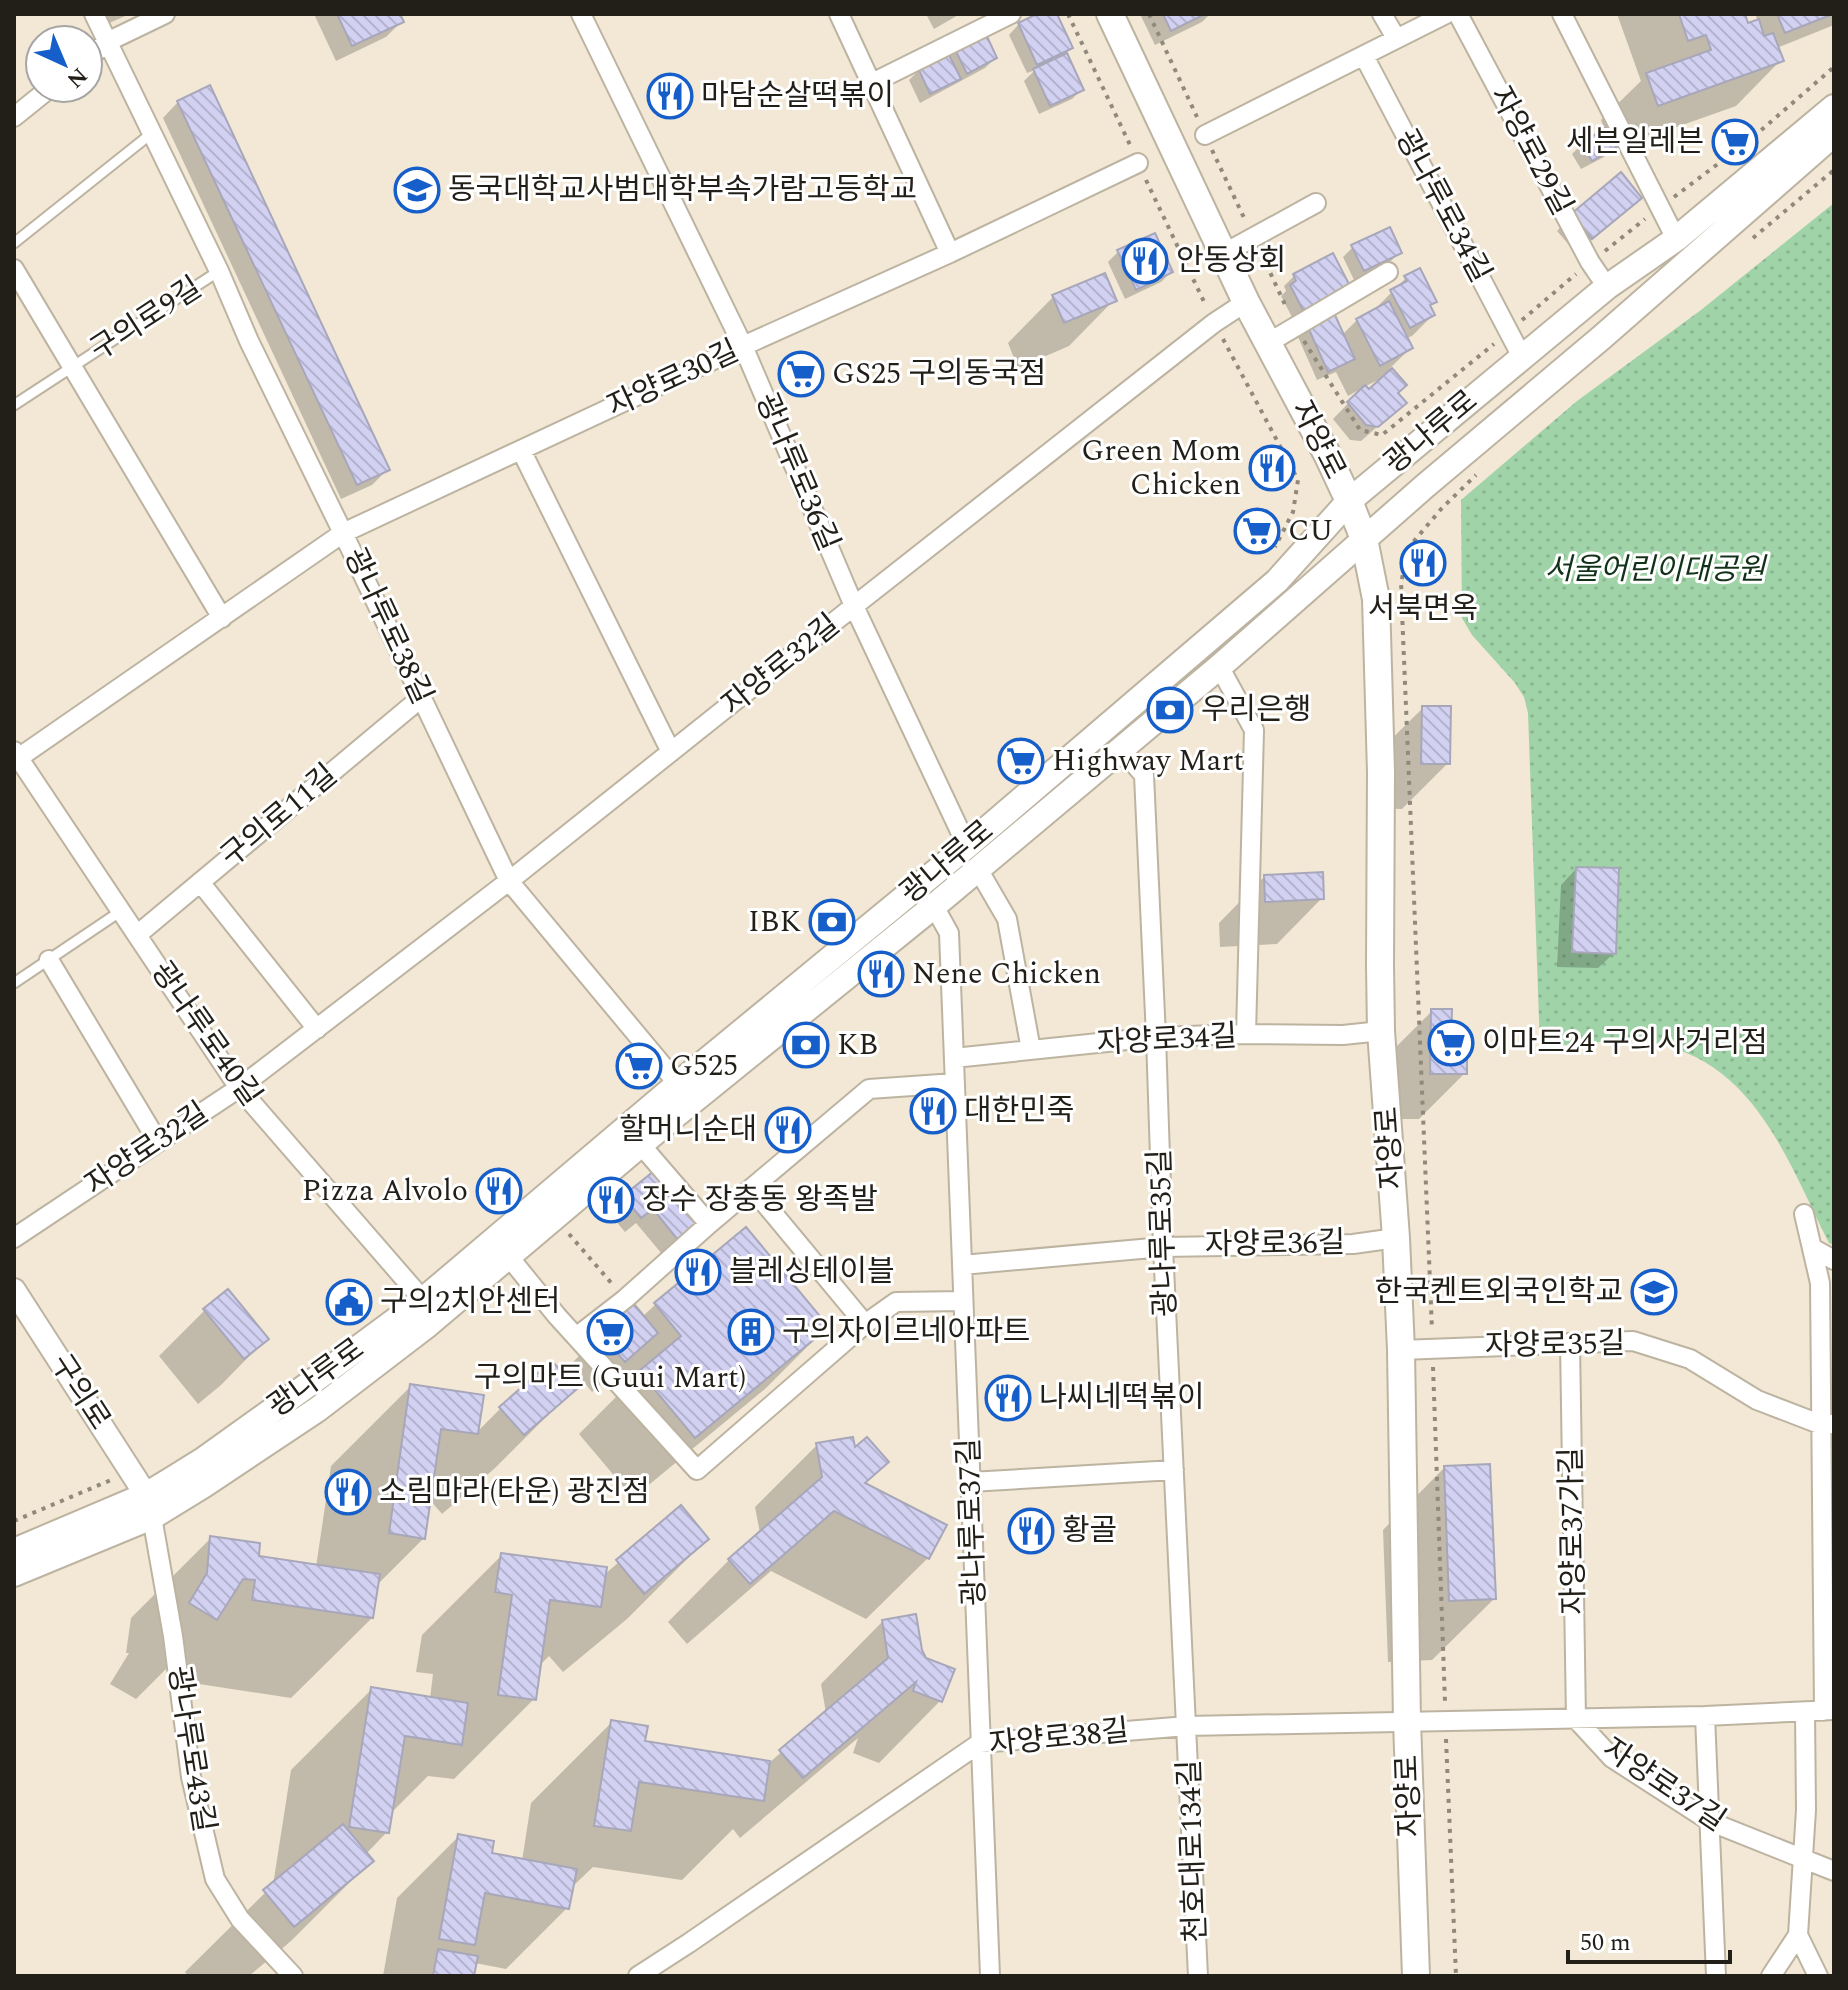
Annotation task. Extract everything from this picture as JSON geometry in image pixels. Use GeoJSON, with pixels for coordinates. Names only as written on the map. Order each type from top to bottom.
{"type":"FeatureCollection","features":[{"type":"Feature","properties":{"kind":"main road","name":"자양로"},"geometry":{"type":"LineString","coordinates":[[1110,14],[1246,302],[1349,501],[1364,539],[1376,599],[1381,772],[1381,1031],[1401,1350],[1407,1721],[1416,1976]]}},
{"type":"Feature","properties":{"kind":"main road","name":"광나루로"},"geometry":{"type":"LineString","coordinates":[[14,1574],[149,1506],[203,1460],[423,1300],[678,1084],[967,846],[1277,581],[1349,501],[1607,287],[1676,239],[1834,107]]}},
{"type":"Feature","properties":{"kind":"main road","name":"광나루로"},"geometry":{"type":"LineString","coordinates":[[14,1551],[204,1485],[318,1409],[425,1327],[1218,668],[1834,134]]}},
{"type":"Feature","properties":{"kind":"street","name":"광나루로38길"},"geometry":{"type":"LineString","coordinates":[[94,14],[509,881],[678,1084]]}},
{"type":"Feature","properties":{"kind":"street"},"geometry":{"type":"LineString","coordinates":[[104,45],[165,14]]}},
{"type":"Feature","properties":{"kind":"street","name":"광나루로36길"},"geometry":{"type":"LineString","coordinates":[[581,14],[743,346],[854,606],[967,846]]}},
{"type":"Feature","properties":{"kind":"street"},"geometry":{"type":"LineString","coordinates":[[839,14],[950,253]]}},
{"type":"Feature","properties":{"kind":"street"},"geometry":{"type":"LineString","coordinates":[[872,83],[1011,14]]}},
{"type":"Feature","properties":{"kind":"street"},"geometry":{"type":"LineString","coordinates":[[1382,14],[1396,38]]}},
{"type":"Feature","properties":{"kind":"street"},"geometry":{"type":"LineString","coordinates":[[1205,135],[1446,14]]}},
{"type":"Feature","properties":{"kind":"street","name":"자양로29길"},"geometry":{"type":"LineString","coordinates":[[1458,14],[1590,262],[1607,287]]}},
{"type":"Feature","properties":{"kind":"street"},"geometry":{"type":"LineString","coordinates":[[1562,14],[1676,239]]}},
{"type":"Feature","properties":{"kind":"street","name":"광나루로34길"},"geometry":{"type":"LineString","coordinates":[[1364,56],[1522,357]]}},
{"type":"Feature","properties":{"kind":"street"},"geometry":{"type":"LineString","coordinates":[[14,117],[30,104]]}},
{"type":"Feature","properties":{"kind":"street","name":"자양로30길"},"geometry":{"type":"LineString","coordinates":[[16,757],[343,533],[1138,163]]}},
{"type":"Feature","properties":{"kind":"street"},"geometry":{"type":"LineString","coordinates":[[1223,254],[1316,203]]}},
{"type":"Feature","properties":{"kind":"street","name":"구의로9길"},"geometry":{"type":"LineString","coordinates":[[14,269],[73,367]]}},
{"type":"Feature","properties":{"kind":"street"},"geometry":{"type":"LineString","coordinates":[[1268,343],[1388,272]]}},
{"type":"Feature","properties":{"kind":"street","name":"자양로32길"},"geometry":{"type":"LineString","coordinates":[[14,1238],[239,1088],[317,1029],[509,881],[1214,323],[1246,302]]}},
{"type":"Feature","properties":{"kind":"street"},"geometry":{"type":"LineString","coordinates":[[73,367],[222,618]]}},
{"type":"Feature","properties":{"kind":"street"},"geometry":{"type":"LineString","coordinates":[[521,450],[671,752]]}},
{"type":"Feature","properties":{"kind":"street"},"geometry":{"type":"LineString","coordinates":[[1218,668],[1254,730],[1246,1034]]}},
{"type":"Feature","properties":{"kind":"street","name":"구의로11길"},"geometry":{"type":"LineString","coordinates":[[137,935],[422,697]]}},
{"type":"Feature","properties":{"kind":"street","name":"광나루로35길"},"geometry":{"type":"LineString","coordinates":[[1121,749],[1144,775],[1187,1726]]}},
{"type":"Feature","properties":{"kind":"street","name":"광나루로40길"},"geometry":{"type":"LineString","coordinates":[[16,757],[239,1088],[423,1300]]}},
{"type":"Feature","properties":{"kind":"street","name":"광나루로"},"geometry":{"type":"LineString","coordinates":[[978,869],[1007,919],[1031,1050]]}},
{"type":"Feature","properties":{"kind":"street"},"geometry":{"type":"LineString","coordinates":[[200,882],[317,1029]]}},
{"type":"Feature","properties":{"kind":"street","name":"광나루로37길"},"geometry":{"type":"LineString","coordinates":[[934,906],[949,933],[990,1976]]}},
{"type":"Feature","properties":{"kind":"street"},"geometry":{"type":"LineString","coordinates":[[49,960],[158,1142]]}},
{"type":"Feature","properties":{"kind":"street","name":"자양로34길"},"geometry":{"type":"LineString","coordinates":[[954,1058],[1156,1037],[1343,1035],[1381,1031]]}},
{"type":"Feature","properties":{"kind":"street"},"geometry":{"type":"LineString","coordinates":[[576,1337],[625,1299],[869,1089],[955,1083]]}},
{"type":"Feature","properties":{"kind":"street"},"geometry":{"type":"LineString","coordinates":[[641,1145],[709,1224]]}},
{"type":"Feature","properties":{"kind":"street"},"geometry":{"type":"LineString","coordinates":[[752,1188],[865,1324]]}},
{"type":"Feature","properties":{"kind":"street"},"geometry":{"type":"LineString","coordinates":[[1771,1976],[1798,1935],[1806,1810],[1821,1711],[1828,1424],[1820,1283],[1804,1214]]}},
{"type":"Feature","properties":{"kind":"street","name":"자양로36길"},"geometry":{"type":"LineString","coordinates":[[962,1265],[1163,1247],[1353,1244],[1396,1238]]}},
{"type":"Feature","properties":{"kind":"street"},"geometry":{"type":"LineString","coordinates":[[1812,1248],[1834,1260]]}},
{"type":"Feature","properties":{"kind":"street"},"geometry":{"type":"LineString","coordinates":[[509,1257],[576,1337],[697,1470],[865,1324],[896,1302],[963,1301]]}},
{"type":"Feature","properties":{"kind":"street","name":"구의로"},"geometry":{"type":"LineString","coordinates":[[14,1290],[131,1472],[149,1506]]}},
{"type":"Feature","properties":{"kind":"street","name":"자양로35길"},"geometry":{"type":"LineString","coordinates":[[1401,1350],[1633,1341],[1690,1359],[1757,1400],[1828,1424]]}},
{"type":"Feature","properties":{"kind":"street","name":"자양로37가길"},"geometry":{"type":"LineString","coordinates":[[1570,1343],[1576,1719]]}},
{"type":"Feature","properties":{"kind":"street"},"geometry":{"type":"LineString","coordinates":[[970,1482],[1174,1470]]}},
{"type":"Feature","properties":{"kind":"street","name":"광나루로43길"},"geometry":{"type":"LineString","coordinates":[[149,1506],[173,1636],[191,1777],[215,1879],[240,1919],[293,1976]]}},
{"type":"Feature","properties":{"kind":"street","name":"자양로37길"},"geometry":{"type":"LineString","coordinates":[[1407,1721],[1821,1711]]}},
{"type":"Feature","properties":{"kind":"street"},"geometry":{"type":"LineString","coordinates":[[1705,1716],[1716,1976]]}},
{"type":"Feature","properties":{"kind":"street","name":"자양로37길"},"geometry":{"type":"LineString","coordinates":[[1576,1719],[1612,1758],[1711,1822],[1834,1871]]}},
{"type":"Feature","properties":{"kind":"street","name":"자양로38길"},"geometry":{"type":"LineString","coordinates":[[638,1976],[980,1743],[1187,1726],[1407,1721]]}},
{"type":"Feature","properties":{"kind":"street","name":"천호대로134길"},"geometry":{"type":"LineString","coordinates":[[1187,1726],[1198,1976]]}},
{"type":"Feature","properties":{"kind":"street"},"geometry":{"type":"LineString","coordinates":[[1798,1935],[1818,1976]]}},
{"type":"Feature","properties":{"kind":"lane"},"geometry":{"type":"LineString","coordinates":[[14,243],[152,133]]}},
{"type":"Feature","properties":{"kind":"lane","name":"구의로9길"},"geometry":{"type":"LineString","coordinates":[[14,405],[219,271]]}},
{"type":"Feature","properties":{"kind":"lane"},"geometry":{"type":"LineString","coordinates":[[14,983],[121,911]]}},
{"type":"Feature","properties":{"kind":"path"},"geometry":{"type":"LineString","coordinates":[[1068,14],[1214,323],[1298,480],[1293,512],[1272,552]]}},
{"type":"Feature","properties":{"kind":"path"},"geometry":{"type":"LineString","coordinates":[[1442,508],[1409,547],[1401,583],[1456,1976]]}},
{"type":"Feature","properties":{"kind":"path"},"geometry":{"type":"LineString","coordinates":[[569,1234],[625,1299]]}},
{"type":"Feature","properties":{"kind":"path"},"geometry":{"type":"LineString","coordinates":[[14,1521],[131,1472]]}},
{"type":"Feature","properties":{"kind":"green space","name":"서울어린이대공원"},"geometry":{"type":"Polygon","coordinates":[[[1834,203],[1834,1245],[1829,1243],[1783,1150],[1765,1121],[1744,1094],[1719,1072],[1690,1054],[1643,1042],[1614,1041],[1540,1047],[1528,713],[1524,697],[1515,683],[1472,635],[1462,618],[1461,500],[1577,401],[1701,310],[1834,203]]]}},
{"type":"Feature","properties":{"kind":"building"},"geometry":{"type":"Polygon","coordinates":[[[337,14],[400,14],[404,22],[352,46],[337,14]]]}},
{"type":"Feature","properties":{"kind":"building"},"geometry":{"type":"Polygon","coordinates":[[[1037,14],[1057,14],[1073,48],[1037,65],[1018,23],[1037,14]]]}},
{"type":"Feature","properties":{"kind":"building"},"geometry":{"type":"Polygon","coordinates":[[[1163,14],[1205,14],[1171,31],[1163,14]]]}},
{"type":"Feature","properties":{"kind":"building"},"geometry":{"type":"Polygon","coordinates":[[[1679,14],[1745,14],[1748,23],[1759,19],[1764,36],[1773,33],[1784,61],[1658,106],[1646,73],[1711,50],[1706,35],[1688,41],[1679,14]]]}},
{"type":"Feature","properties":{"kind":"building"},"geometry":{"type":"Polygon","coordinates":[[[1777,14],[1833,14],[1785,33],[1777,14]]]}},
{"type":"Feature","properties":{"kind":"building"},"geometry":{"type":"Polygon","coordinates":[[[985,32],[997,58],[967,74],[954,47],[985,32]]]}},
{"type":"Feature","properties":{"kind":"building"},"geometry":{"type":"Polygon","coordinates":[[[948,53],[961,79],[930,94],[918,68],[948,53]]]}},
{"type":"Feature","properties":{"kind":"building"},"geometry":{"type":"Polygon","coordinates":[[[1067,53],[1084,90],[1050,106],[1033,69],[1067,53]]]}},
{"type":"Feature","properties":{"kind":"building"},"geometry":{"type":"Polygon","coordinates":[[[210,85],[390,470],[357,485],[177,101],[210,85]]]}},
{"type":"Feature","properties":{"kind":"building"},"geometry":{"type":"Polygon","coordinates":[[[1606,128],[1616,147],[1592,161],[1581,143],[1606,128]]]}},
{"type":"Feature","properties":{"kind":"building"},"geometry":{"type":"Polygon","coordinates":[[[1621,172],[1642,198],[1592,239],[1571,214],[1621,172]]]}},
{"type":"Feature","properties":{"kind":"building"},"geometry":{"type":"Polygon","coordinates":[[[1390,227],[1402,253],[1364,271],[1351,245],[1390,227]]]}},
{"type":"Feature","properties":{"kind":"building","name":"안동상회"},"geometry":{"type":"Polygon","coordinates":[[[1155,233],[1173,272],[1136,290],[1117,250],[1155,233]]]}},
{"type":"Feature","properties":{"kind":"building"},"geometry":{"type":"Polygon","coordinates":[[[1333,253],[1351,288],[1304,312],[1290,285],[1296,281],[1293,274],[1333,253]]]}},
{"type":"Feature","properties":{"kind":"building"},"geometry":{"type":"Polygon","coordinates":[[[1420,268],[1437,302],[1430,305],[1435,315],[1410,328],[1390,290],[1407,281],[1404,276],[1420,268]]]}},
{"type":"Feature","properties":{"kind":"building"},"geometry":{"type":"Polygon","coordinates":[[[1105,273],[1117,301],[1064,323],[1052,295],[1105,273]]]}},
{"type":"Feature","properties":{"kind":"building"},"geometry":{"type":"Polygon","coordinates":[[[1389,301],[1413,348],[1380,366],[1356,319],[1389,301]]]}},
{"type":"Feature","properties":{"kind":"building"},"geometry":{"type":"Polygon","coordinates":[[[1334,313],[1355,359],[1328,372],[1307,325],[1334,313]]]}},
{"type":"Feature","properties":{"kind":"building"},"geometry":{"type":"Polygon","coordinates":[[[1392,368],[1407,385],[1398,393],[1407,403],[1378,427],[1366,425],[1347,402],[1365,385],[1369,389],[1392,368]]]}},
{"type":"Feature","properties":{"kind":"building"},"geometry":{"type":"Polygon","coordinates":[[[1422,706],[1451,706],[1450,764],[1421,764],[1422,706]]]}},
{"type":"Feature","properties":{"kind":"building"},"geometry":{"type":"Polygon","coordinates":[[[1576,867],[1619,868],[1616,954],[1572,952],[1576,867]]]}},
{"type":"Feature","properties":{"kind":"building"},"geometry":{"type":"Polygon","coordinates":[[[1323,872],[1324,899],[1265,902],[1264,875],[1323,872]]]}},
{"type":"Feature","properties":{"kind":"building"},"geometry":{"type":"Polygon","coordinates":[[[1431,1009],[1452,1009],[1451,1047],[1467,1047],[1467,1074],[1430,1074],[1431,1009]]]}},
{"type":"Feature","properties":{"kind":"building"},"geometry":{"type":"Polygon","coordinates":[[[654,1171],[697,1224],[678,1240],[653,1209],[641,1218],[623,1196],[654,1171]]]}},
{"type":"Feature","properties":{"kind":"building","name":"구의자이르네아파트"},"geometry":{"type":"Polygon","coordinates":[[[746,1227],[829,1327],[695,1438],[639,1371],[681,1336],[654,1303],[746,1227]]]}},
{"type":"Feature","properties":{"kind":"building"},"geometry":{"type":"Polygon","coordinates":[[[228,1289],[269,1339],[244,1359],[203,1309],[228,1289]]]}},
{"type":"Feature","properties":{"kind":"building"},"geometry":{"type":"Polygon","coordinates":[[[634,1304],[658,1333],[625,1362],[600,1333],[634,1304]]]}},
{"type":"Feature","properties":{"kind":"building"},"geometry":{"type":"Polygon","coordinates":[[[552,1361],[577,1389],[524,1435],[499,1407],[552,1361]]]}},
{"type":"Feature","properties":{"kind":"building"},"geometry":{"type":"Polygon","coordinates":[[[410,1384],[484,1395],[478,1434],[441,1429],[425,1539],[389,1533],[410,1384]]]}},
{"type":"Feature","properties":{"kind":"building"},"geometry":{"type":"Polygon","coordinates":[[[853,1437],[855,1447],[867,1437],[889,1462],[865,1483],[947,1525],[929,1559],[834,1511],[750,1584],[728,1559],[822,1477],[816,1443],[853,1437]]]}},
{"type":"Feature","properties":{"kind":"building"},"geometry":{"type":"Polygon","coordinates":[[[1490,1464],[1496,1599],[1449,1601],[1444,1466],[1490,1464]]]}},
{"type":"Feature","properties":{"kind":"building"},"geometry":{"type":"Polygon","coordinates":[[[681,1505],[709,1539],[644,1594],[616,1560],[681,1505]]]}},
{"type":"Feature","properties":{"kind":"building"},"geometry":{"type":"Polygon","coordinates":[[[210,1536],[260,1543],[259,1556],[380,1574],[373,1618],[252,1600],[255,1580],[243,1579],[217,1620],[189,1603],[207,1573],[210,1536]]]}},
{"type":"Feature","properties":{"kind":"building"},"geometry":{"type":"Polygon","coordinates":[[[501,1553],[607,1567],[601,1607],[550,1600],[536,1700],[498,1695],[512,1595],[495,1592],[501,1553]]]}},
{"type":"Feature","properties":{"kind":"building"},"geometry":{"type":"Polygon","coordinates":[[[916,1614],[926,1658],[955,1669],[942,1702],[913,1691],[916,1682],[803,1778],[779,1750],[888,1658],[882,1620],[916,1614]]]}},
{"type":"Feature","properties":{"kind":"building"},"geometry":{"type":"Polygon","coordinates":[[[371,1687],[468,1703],[462,1745],[405,1736],[389,1833],[349,1827],[371,1687]]]}},
{"type":"Feature","properties":{"kind":"building"},"geometry":{"type":"Polygon","coordinates":[[[611,1720],[648,1726],[645,1741],[770,1761],[764,1801],[639,1782],[631,1831],[594,1826],[611,1720]]]}},
{"type":"Feature","properties":{"kind":"building"},"geometry":{"type":"Polygon","coordinates":[[[343,1824],[374,1861],[294,1927],[263,1890],[343,1824]]]}},
{"type":"Feature","properties":{"kind":"building"},"geometry":{"type":"Polygon","coordinates":[[[458,1834],[494,1841],[492,1853],[577,1869],[569,1909],[485,1893],[475,1945],[439,1939],[458,1834]]]}},
{"type":"Feature","properties":{"kind":"building"},"geometry":{"type":"Polygon","coordinates":[[[438,1949],[478,1956],[474,1976],[433,1976],[438,1949]]]}},
{"type":"Feature","properties":{"kind":"place","name":"마담순살떡볶이"},"geometry":{"type":"Point","coordinates":[670,96]}},
{"type":"Feature","properties":{"kind":"place","name":"세븐일레븐"},"geometry":{"type":"Point","coordinates":[1735,142]}},
{"type":"Feature","properties":{"kind":"place","name":"동국대학교사범대학부속가람고등학교"},"geometry":{"type":"Point","coordinates":[417,190]}},
{"type":"Feature","properties":{"kind":"place","name":"안동상회"},"geometry":{"type":"Point","coordinates":[1145,261]}},
{"type":"Feature","properties":{"kind":"place","name":"GS25 구의동국점"},"geometry":{"type":"Point","coordinates":[801,374]}},
{"type":"Feature","properties":{"kind":"place","name":"Green Mom Chicken"},"geometry":{"type":"Point","coordinates":[1272,468]}},
{"type":"Feature","properties":{"kind":"place","name":"CU"},"geometry":{"type":"Point","coordinates":[1257,531]}},
{"type":"Feature","properties":{"kind":"place","name":"서북면옥"},"geometry":{"type":"Point","coordinates":[1423,563]}},
{"type":"Feature","properties":{"kind":"place","name":"우리은행"},"geometry":{"type":"Point","coordinates":[1170,710]}},
{"type":"Feature","properties":{"kind":"place","name":"Highway Mart"},"geometry":{"type":"Point","coordinates":[1021,761]}},
{"type":"Feature","properties":{"kind":"place","name":"IBK"},"geometry":{"type":"Point","coordinates":[832,922]}},
{"type":"Feature","properties":{"kind":"place","name":"Nene Chicken"},"geometry":{"type":"Point","coordinates":[881,974]}},
{"type":"Feature","properties":{"kind":"place","name":"이마트24 구의사거리점"},"geometry":{"type":"Point","coordinates":[1451,1043]}},
{"type":"Feature","properties":{"kind":"place","name":"KB"},"geometry":{"type":"Point","coordinates":[806,1045]}},
{"type":"Feature","properties":{"kind":"place","name":"G525"},"geometry":{"type":"Point","coordinates":[639,1066]}},
{"type":"Feature","properties":{"kind":"place","name":"대한민죽"},"geometry":{"type":"Point","coordinates":[933,1111]}},
{"type":"Feature","properties":{"kind":"place","name":"할머니순대"},"geometry":{"type":"Point","coordinates":[788,1130]}},
{"type":"Feature","properties":{"kind":"place","name":"Pizza Alvolo"},"geometry":{"type":"Point","coordinates":[499,1191]}},
{"type":"Feature","properties":{"kind":"place","name":"장수 장충동 왕족발"},"geometry":{"type":"Point","coordinates":[611,1200]}},
{"type":"Feature","properties":{"kind":"place","name":"블레싱테이블"},"geometry":{"type":"Point","coordinates":[698,1272]}},
{"type":"Feature","properties":{"kind":"place","name":"한국켄트외국인학교"},"geometry":{"type":"Point","coordinates":[1654,1292]}},
{"type":"Feature","properties":{"kind":"place","name":"구의2치안센터"},"geometry":{"type":"Point","coordinates":[349,1302]}},
{"type":"Feature","properties":{"kind":"place","name":"구의마트 (Guui Mart)"},"geometry":{"type":"Point","coordinates":[610,1332]}},
{"type":"Feature","properties":{"kind":"place","name":"구의자이르네아파트"},"geometry":{"type":"Point","coordinates":[751,1332]}},
{"type":"Feature","properties":{"kind":"place","name":"나씨네떡볶이"},"geometry":{"type":"Point","coordinates":[1008,1398]}},
{"type":"Feature","properties":{"kind":"place","name":"소림마라(타운) 광진점"},"geometry":{"type":"Point","coordinates":[348,1492]}},
{"type":"Feature","properties":{"kind":"place","name":"황골"},"geometry":{"type":"Point","coordinates":[1031,1531]}}]}
